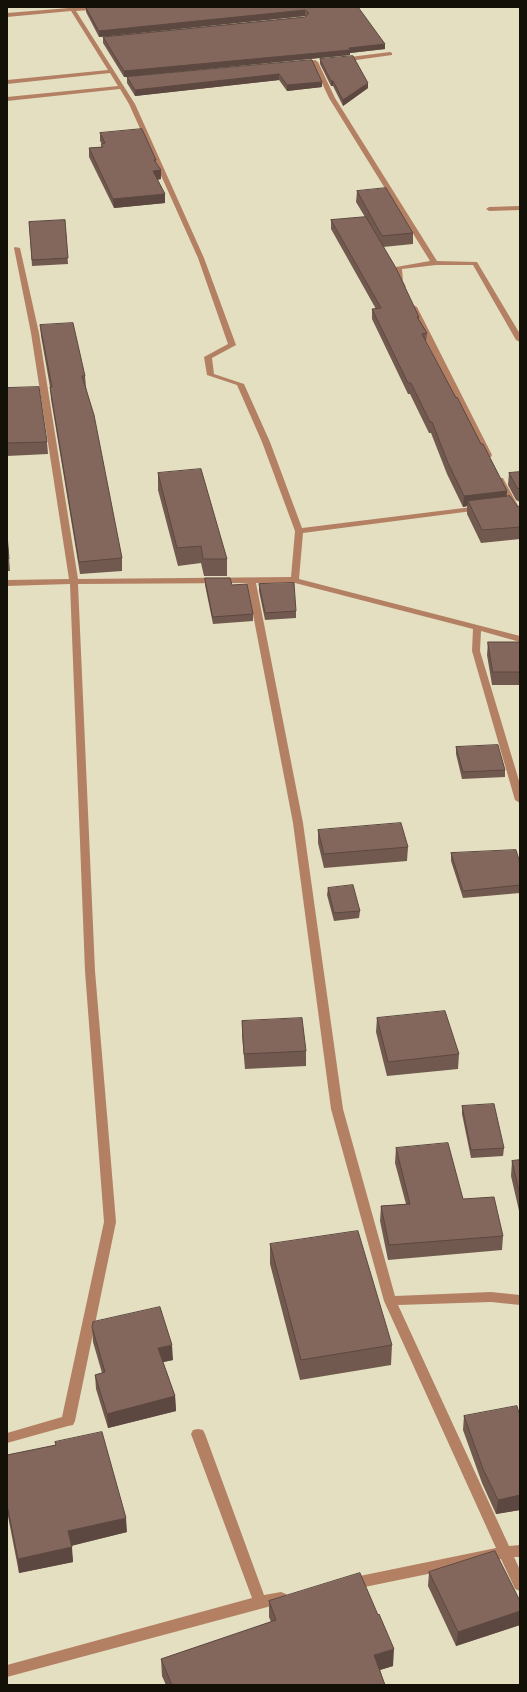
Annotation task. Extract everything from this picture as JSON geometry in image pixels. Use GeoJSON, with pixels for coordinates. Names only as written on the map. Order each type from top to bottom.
{"type":"FeatureCollection","features":[{"type":"Feature","properties":{"kind":"street"},"geometry":{"type":"LineString","coordinates":[[7,15],[72,8],[106,7]]}},
{"type":"Feature","properties":{"kind":"street"},"geometry":{"type":"LineString","coordinates":[[72,8],[111,71],[121,83],[132,104],[201,258],[232,345],[208,356],[211,374],[240,384],[266,442],[299,531],[295,580]]}},
{"type":"Feature","properties":{"kind":"street"},"geometry":{"type":"LineString","coordinates":[[93,41],[100,40]]}},
{"type":"Feature","properties":{"kind":"street"},"geometry":{"type":"LineString","coordinates":[[337,60],[390,54]]}},
{"type":"Feature","properties":{"kind":"street"},"geometry":{"type":"LineString","coordinates":[[315,62],[332,98],[434,262]]}},
{"type":"Feature","properties":{"kind":"street"},"geometry":{"type":"LineString","coordinates":[[291,65],[322,62]]}},
{"type":"Feature","properties":{"kind":"street"},"geometry":{"type":"LineString","coordinates":[[7,82],[111,71]]}},
{"type":"Feature","properties":{"kind":"street"},"geometry":{"type":"LineString","coordinates":[[7,99],[121,83]]}},
{"type":"Feature","properties":{"kind":"street"},"geometry":{"type":"LineString","coordinates":[[489,209],[520,208]]}},
{"type":"Feature","properties":{"kind":"street"},"geometry":{"type":"LineString","coordinates":[[7,1438],[68,1421],[110,1222],[90,971],[74,581],[35,333],[17,248]]}},
{"type":"Feature","properties":{"kind":"street"},"geometry":{"type":"LineString","coordinates":[[520,340],[475,263],[453,261],[434,262],[398,268],[400,281],[512,505],[520,516]]}},
{"type":"Feature","properties":{"kind":"street"},"geometry":{"type":"LineString","coordinates":[[299,531],[490,507]]}},
{"type":"Feature","properties":{"kind":"street"},"geometry":{"type":"LineString","coordinates":[[7,583],[156,580],[295,580],[520,639]]}},
{"type":"Feature","properties":{"kind":"street"},"geometry":{"type":"LineString","coordinates":[[251,580],[298,823],[337,1109],[390,1301],[520,1585]]}},
{"type":"Feature","properties":{"kind":"street"},"geometry":{"type":"LineString","coordinates":[[477,627],[476,650],[520,800]]}},
{"type":"Feature","properties":{"kind":"street"},"geometry":{"type":"LineString","coordinates":[[390,1301],[491,1297],[520,1300]]}},
{"type":"Feature","properties":{"kind":"street"},"geometry":{"type":"LineString","coordinates":[[198,1434],[260,1602]]}},
{"type":"Feature","properties":{"kind":"street"},"geometry":{"type":"LineString","coordinates":[[336,1587],[505,1552],[520,1551]]}},
{"type":"Feature","properties":{"kind":"street"},"geometry":{"type":"LineString","coordinates":[[7,1671],[260,1602],[291,1596]]}},
{"type":"Feature","properties":{"kind":"building"},"geometry":{"type":"Polygon","coordinates":[[[86,7],[358,7],[385,44],[349,48],[350,50],[124,71],[103,37],[305,17],[309,13],[305,10],[99,31],[86,7]]]}},
{"type":"Feature","properties":{"kind":"building"},"geometry":{"type":"Polygon","coordinates":[[[353,56],[368,83],[343,100],[320,59],[353,56]]]}},
{"type":"Feature","properties":{"kind":"building"},"geometry":{"type":"Polygon","coordinates":[[[312,60],[322,82],[287,85],[279,74],[135,90],[127,77],[312,60]]]}},
{"type":"Feature","properties":{"kind":"building"},"geometry":{"type":"Polygon","coordinates":[[[142,129],[156,160],[154,160],[161,170],[153,171],[165,194],[113,199],[89,148],[103,147],[101,144],[105,143],[100,133],[142,129]]]}},
{"type":"Feature","properties":{"kind":"building"},"geometry":{"type":"Polygon","coordinates":[[[386,188],[413,233],[382,236],[357,191],[386,188]]]}},
{"type":"Feature","properties":{"kind":"building"},"geometry":{"type":"Polygon","coordinates":[[[366,217],[396,268],[419,317],[417,317],[427,333],[422,334],[481,444],[483,444],[507,491],[464,496],[448,463],[432,422],[430,422],[411,383],[408,383],[372,309],[381,308],[331,220],[366,217]]]}},
{"type":"Feature","properties":{"kind":"building"},"geometry":{"type":"Polygon","coordinates":[[[65,220],[68,258],[32,260],[29,222],[65,220]]]}},
{"type":"Feature","properties":{"kind":"building"},"geometry":{"type":"Polygon","coordinates":[[[73,323],[85,376],[82,376],[94,415],[122,558],[79,562],[50,387],[52,387],[40,325],[73,323]]]}},
{"type":"Feature","properties":{"kind":"building"},"geometry":{"type":"Polygon","coordinates":[[[39,387],[47,442],[7,443],[7,388],[39,387]]]}},
{"type":"Feature","properties":{"kind":"building"},"geometry":{"type":"Polygon","coordinates":[[[201,469],[227,559],[203,559],[201,546],[177,548],[158,473],[201,469]]]}},
{"type":"Feature","properties":{"kind":"building"},"geometry":{"type":"Polygon","coordinates":[[[520,472],[520,489],[517,488],[509,473],[520,472]]]}},
{"type":"Feature","properties":{"kind":"building"},"geometry":{"type":"Polygon","coordinates":[[[510,496],[517,506],[520,507],[520,527],[482,530],[468,501],[510,496]]]}},
{"type":"Feature","properties":{"kind":"building"},"geometry":{"type":"Polygon","coordinates":[[[7,534],[9,559],[7,559],[7,534]]]}},
{"type":"Feature","properties":{"kind":"building"},"geometry":{"type":"Polygon","coordinates":[[[205,578],[230,578],[232,585],[247,584],[253,614],[213,617],[205,578]]]}},
{"type":"Feature","properties":{"kind":"building"},"geometry":{"type":"Polygon","coordinates":[[[294,583],[296,611],[265,613],[259,584],[294,583]]]}},
{"type":"Feature","properties":{"kind":"building"},"geometry":{"type":"Polygon","coordinates":[[[488,642],[520,642],[520,672],[493,672],[488,642]]]}},
{"type":"Feature","properties":{"kind":"building"},"geometry":{"type":"Polygon","coordinates":[[[498,745],[505,770],[463,772],[456,747],[498,745]]]}},
{"type":"Feature","properties":{"kind":"building"},"geometry":{"type":"Polygon","coordinates":[[[401,823],[408,847],[324,854],[318,830],[401,823]]]}},
{"type":"Feature","properties":{"kind":"building"},"geometry":{"type":"Polygon","coordinates":[[[516,850],[520,863],[520,885],[463,891],[451,853],[516,850]]]}},
{"type":"Feature","properties":{"kind":"building"},"geometry":{"type":"Polygon","coordinates":[[[353,885],[360,911],[334,913],[328,888],[353,885]]]}},
{"type":"Feature","properties":{"kind":"building"},"geometry":{"type":"Polygon","coordinates":[[[445,1011],[459,1054],[388,1062],[377,1018],[445,1011]]]}},
{"type":"Feature","properties":{"kind":"building"},"geometry":{"type":"Polygon","coordinates":[[[302,1018],[306,1051],[244,1054],[242,1021],[302,1018]]]}},
{"type":"Feature","properties":{"kind":"building"},"geometry":{"type":"Polygon","coordinates":[[[494,1104],[504,1148],[471,1150],[462,1106],[494,1104]]]}},
{"type":"Feature","properties":{"kind":"building"},"geometry":{"type":"Polygon","coordinates":[[[448,1143],[463,1199],[494,1197],[503,1236],[389,1245],[381,1206],[410,1204],[396,1148],[448,1143]]]}},
{"type":"Feature","properties":{"kind":"building"},"geometry":{"type":"Polygon","coordinates":[[[520,1160],[520,1195],[512,1161],[520,1160]]]}},
{"type":"Feature","properties":{"kind":"building"},"geometry":{"type":"Polygon","coordinates":[[[358,1231],[392,1345],[301,1360],[270,1244],[358,1231]]]}},
{"type":"Feature","properties":{"kind":"building"},"geometry":{"type":"Polygon","coordinates":[[[160,1307],[172,1345],[158,1348],[175,1396],[107,1414],[95,1375],[105,1372],[92,1327],[93,1322],[160,1307]]]}},
{"type":"Feature","properties":{"kind":"building"},"geometry":{"type":"Polygon","coordinates":[[[517,1406],[520,1413],[520,1495],[498,1500],[483,1469],[464,1416],[517,1406]]]}},
{"type":"Feature","properties":{"kind":"building"},"geometry":{"type":"Polygon","coordinates":[[[102,1432],[126,1518],[68,1531],[72,1547],[18,1559],[7,1505],[7,1455],[56,1445],[55,1442],[102,1432]]]}},
{"type":"Feature","properties":{"kind":"building"},"geometry":{"type":"Polygon","coordinates":[[[495,1551],[520,1601],[520,1611],[458,1632],[429,1572],[495,1551]]]}},
{"type":"Feature","properties":{"kind":"building"},"geometry":{"type":"Polygon","coordinates":[[[360,1573],[394,1649],[374,1655],[385,1685],[172,1685],[161,1659],[276,1620],[269,1601],[360,1573]]]}}]}
